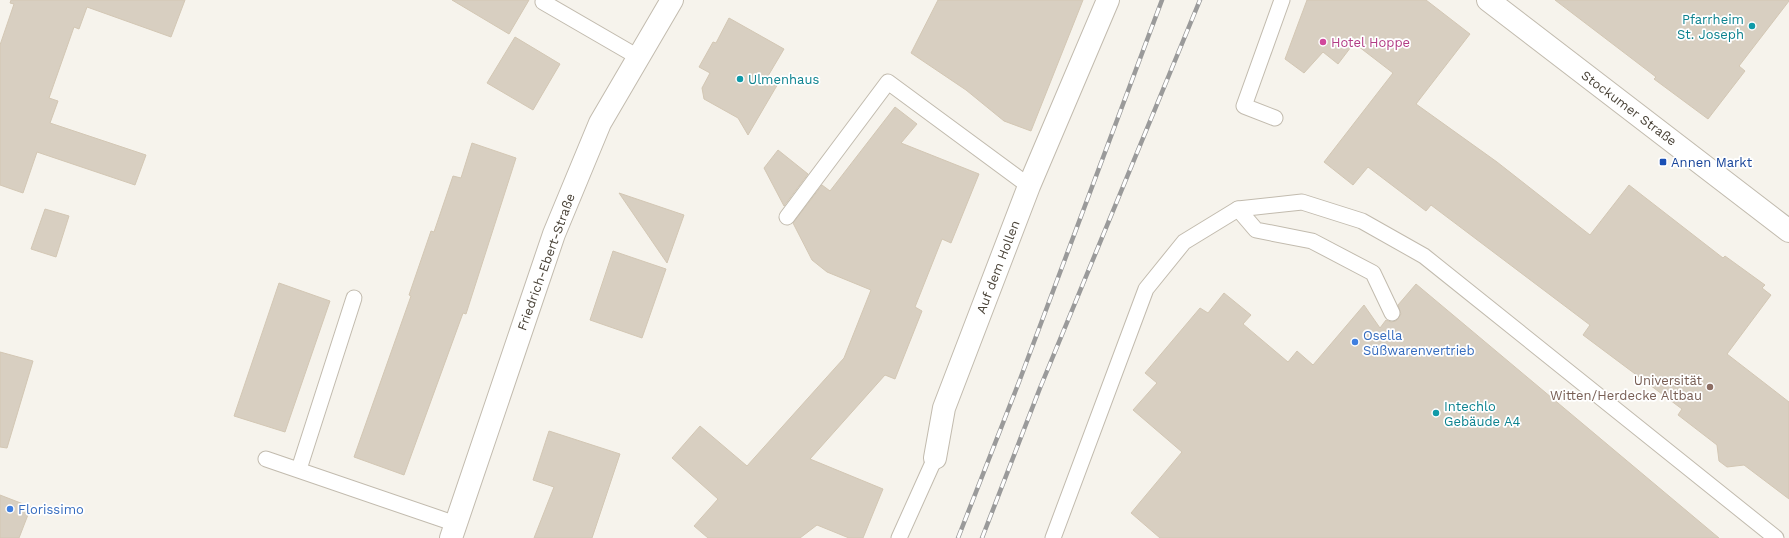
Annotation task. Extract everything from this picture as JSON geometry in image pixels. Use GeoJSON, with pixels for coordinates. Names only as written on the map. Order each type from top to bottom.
{"type":"FeatureCollection","features":[{"type":"Feature","properties":{"kind":"street","name":"Friedrich-Ebert-Straße"},"geometry":{"type":"LineString","coordinates":[[454,531],[554,234],[600,123],[672,0]]}},
{"type":"Feature","properties":{"kind":"street","name":"Auf dem Hollen"},"geometry":{"type":"LineString","coordinates":[[935,458],[944,408],[1029,186],[1108,0]]}},
{"type":"Feature","properties":{"kind":"street","name":"Stockumer Straße"},"geometry":{"type":"LineString","coordinates":[[1488,0],[1789,231]]}},
{"type":"Feature","properties":{"kind":"lane"},"geometry":{"type":"LineString","coordinates":[[1275,118],[1244,106],[1282,0]]}},
{"type":"Feature","properties":{"kind":"lane"},"geometry":{"type":"LineString","coordinates":[[543,2],[638,57]]}},
{"type":"Feature","properties":{"kind":"lane"},"geometry":{"type":"LineString","coordinates":[[787,217],[888,82],[1029,186]]}},
{"type":"Feature","properties":{"kind":"lane"},"geometry":{"type":"LineString","coordinates":[[1053,538],[1146,289],[1184,242],[1238,210],[1302,202],[1362,221],[1424,256],[1776,538]]}},
{"type":"Feature","properties":{"kind":"lane"},"geometry":{"type":"LineString","coordinates":[[1238,210],[1256,230],[1312,241],[1373,273],[1392,313]]}},
{"type":"Feature","properties":{"kind":"lane"},"geometry":{"type":"LineString","coordinates":[[299,469],[354,298]]}},
{"type":"Feature","properties":{"kind":"lane","name":"Auf dem Hollen"},"geometry":{"type":"LineString","coordinates":[[899,538],[935,458]]}},
{"type":"Feature","properties":{"kind":"lane"},"geometry":{"type":"LineString","coordinates":[[266,459],[299,469],[454,531]]}},
{"type":"Feature","properties":{"kind":"building"},"geometry":{"type":"Polygon","coordinates":[[[11,0],[185,0],[171,37],[87,7],[79,29],[74,27],[49,98],[58,101],[50,123],[146,155],[135,185],[37,152],[23,193],[0,185],[0,45],[14,4],[10,3],[11,0]]]}},
{"type":"Feature","properties":{"kind":"building"},"geometry":{"type":"Polygon","coordinates":[[[452,0],[529,0],[509,34],[452,0]]]}},
{"type":"Feature","properties":{"kind":"building"},"geometry":{"type":"Polygon","coordinates":[[[938,0],[1083,0],[1031,131],[1004,121],[966,90],[911,53],[938,0]]]}},
{"type":"Feature","properties":{"kind":"building"},"geometry":{"type":"Polygon","coordinates":[[[1307,0],[1426,0],[1470,34],[1416,104],[1497,162],[1590,235],[1629,185],[1723,258],[1725,256],[1765,285],[1762,288],[1771,295],[1727,354],[1789,402],[1789,499],[1744,465],[1727,467],[1719,461],[1717,445],[1678,415],[1682,409],[1583,335],[1590,325],[1431,205],[1426,211],[1368,167],[1353,185],[1324,162],[1393,73],[1354,43],[1338,64],[1323,52],[1304,73],[1285,59],[1307,0]]]}},
{"type":"Feature","properties":{"kind":"building"},"geometry":{"type":"Polygon","coordinates":[[[1555,0],[1789,1],[1739,66],[1745,71],[1708,119],[1654,79],[1656,77],[1555,0]]]}},
{"type":"Feature","properties":{"kind":"building","name":"Ulmenhaus"},"geometry":{"type":"Polygon","coordinates":[[[729,18],[784,49],[768,76],[779,82],[748,135],[738,118],[704,99],[702,88],[710,73],[699,67],[713,42],[716,43],[729,18]]]}},
{"type":"Feature","properties":{"kind":"building"},"geometry":{"type":"Polygon","coordinates":[[[515,37],[560,64],[533,110],[487,83],[515,37]]]}},
{"type":"Feature","properties":{"kind":"building"},"geometry":{"type":"Polygon","coordinates":[[[895,107],[917,124],[901,143],[979,174],[951,243],[942,239],[915,307],[922,311],[895,379],[885,375],[810,459],[883,489],[863,538],[849,538],[817,525],[800,538],[708,538],[694,526],[718,499],[672,458],[700,426],[747,466],[844,358],[871,290],[827,272],[812,260],[793,223],[822,185],[830,191],[895,107]]]}},
{"type":"Feature","properties":{"kind":"building"},"geometry":{"type":"Polygon","coordinates":[[[472,143],[516,158],[466,314],[463,313],[404,475],[354,457],[411,296],[409,295],[431,231],[434,232],[453,176],[461,178],[472,143]]]}},
{"type":"Feature","properties":{"kind":"building"},"geometry":{"type":"Polygon","coordinates":[[[778,150],[808,174],[784,206],[764,168],[778,150]]]}},
{"type":"Feature","properties":{"kind":"building"},"geometry":{"type":"Polygon","coordinates":[[[619,193],[684,215],[667,263],[619,193]]]}},
{"type":"Feature","properties":{"kind":"building"},"geometry":{"type":"Polygon","coordinates":[[[45,209],[69,216],[56,257],[31,249],[45,209]]]}},
{"type":"Feature","properties":{"kind":"building"},"geometry":{"type":"Polygon","coordinates":[[[613,251],[666,269],[642,338],[590,320],[613,251]]]}},
{"type":"Feature","properties":{"kind":"building"},"geometry":{"type":"Polygon","coordinates":[[[279,283],[330,301],[285,432],[234,416],[279,283]]]}},
{"type":"Feature","properties":{"kind":"building","name":"Intechlo Gebäude A4"},"geometry":{"type":"Polygon","coordinates":[[[1416,284],[1719,538],[1160,538],[1131,513],[1182,452],[1133,410],[1157,383],[1145,373],[1200,308],[1208,313],[1224,293],[1251,315],[1243,324],[1288,362],[1297,351],[1313,365],[1364,305],[1380,328],[1386,320],[1391,322],[1396,321],[1401,314],[1398,305],[1416,284]]]}},
{"type":"Feature","properties":{"kind":"building"},"geometry":{"type":"Polygon","coordinates":[[[0,352],[33,361],[7,448],[0,447],[0,352]]]}},
{"type":"Feature","properties":{"kind":"building"},"geometry":{"type":"Polygon","coordinates":[[[549,431],[620,454],[592,538],[534,538],[554,487],[533,480],[549,431]]]}},
{"type":"Feature","properties":{"kind":"building"},"geometry":{"type":"Polygon","coordinates":[[[0,495],[31,507],[19,538],[0,538],[0,495]]]}},
{"type":"Feature","properties":{"kind":"railway"},"geometry":{"type":"LineString","coordinates":[[958,538],[1019,382],[1162,0]]}},
{"type":"Feature","properties":{"kind":"railway"},"geometry":{"type":"LineString","coordinates":[[982,538],[1040,388],[1200,0]]}},
{"type":"Feature","properties":{"kind":"place","name":"Pfarrheim St. Joseph"},"geometry":{"type":"Point","coordinates":[1752,26]}},
{"type":"Feature","properties":{"kind":"place","name":"Hotel Hoppe"},"geometry":{"type":"Point","coordinates":[1323,42]}},
{"type":"Feature","properties":{"kind":"place","name":"Ulmenhaus"},"geometry":{"type":"Point","coordinates":[740,79]}},
{"type":"Feature","properties":{"kind":"place","name":"Annen Markt"},"geometry":{"type":"Point","coordinates":[1663,162]}},
{"type":"Feature","properties":{"kind":"place","name":"Osella Süßwarenvertrieb"},"geometry":{"type":"Point","coordinates":[1355,342]}},
{"type":"Feature","properties":{"kind":"place","name":"Universität Witten/Herdecke Altbau"},"geometry":{"type":"Point","coordinates":[1710,387]}},
{"type":"Feature","properties":{"kind":"place","name":"Intechlo Gebäude A4"},"geometry":{"type":"Point","coordinates":[1436,413]}},
{"type":"Feature","properties":{"kind":"place","name":"Florissimo"},"geometry":{"type":"Point","coordinates":[10,509]}}]}
